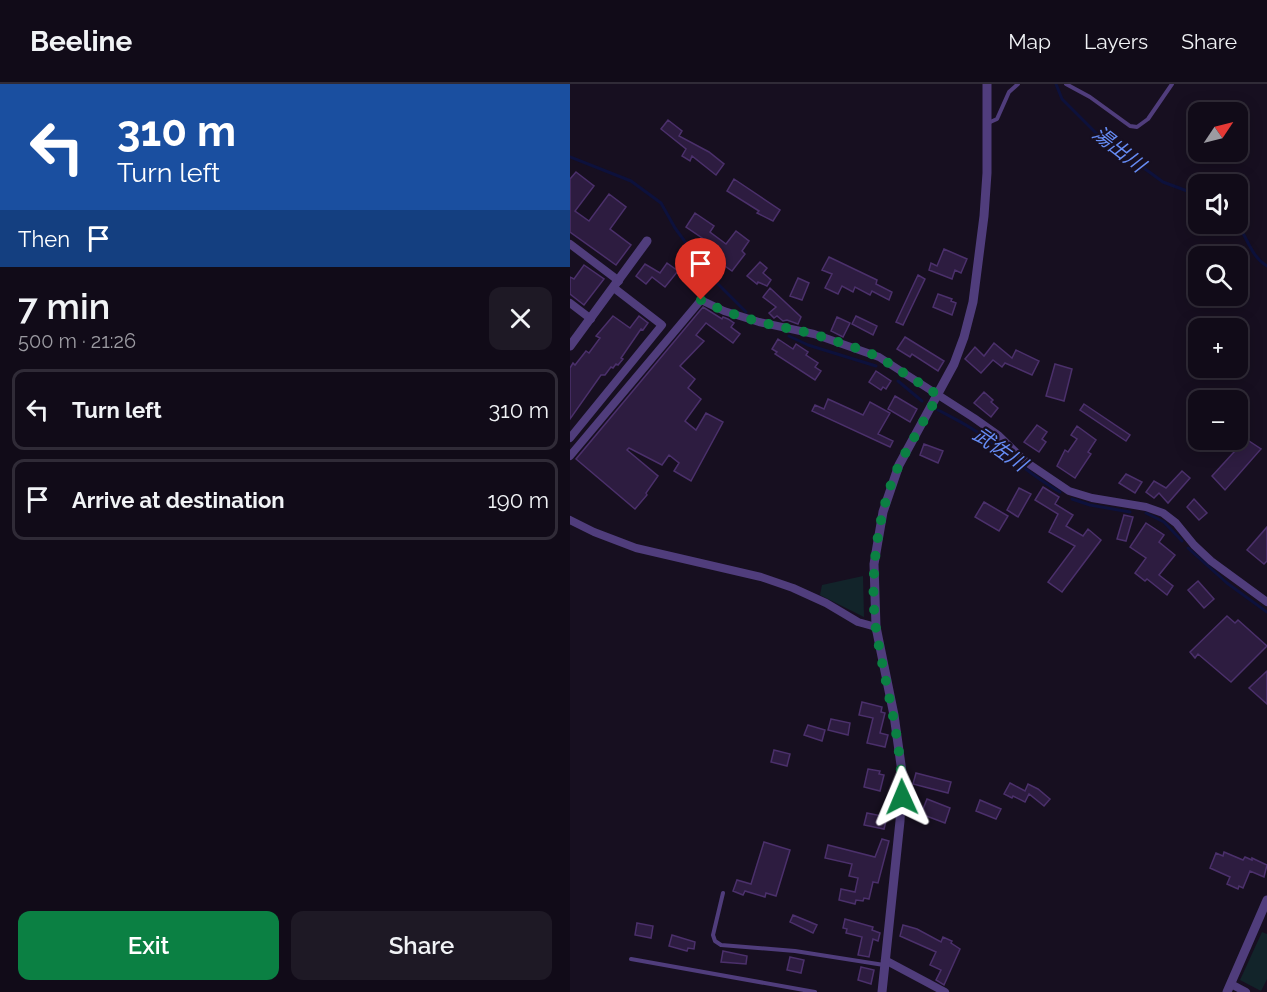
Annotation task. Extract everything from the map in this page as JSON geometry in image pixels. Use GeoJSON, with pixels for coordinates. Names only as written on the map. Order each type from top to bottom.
{"type":"FeatureCollection","features":[{"type":"Feature","properties":{"kind":"street"},"geometry":{"type":"LineString","coordinates":[[882,992],[900,821],[902,772],[894,715],[876,627],[874,564],[883,512],[899,465],[954,364],[964,338],[973,302],[984,216],[988,124],[987,84]]}},
{"type":"Feature","properties":{"kind":"street"},"geometry":{"type":"LineString","coordinates":[[570,346],[647,241]]}},
{"type":"Feature","properties":{"kind":"street"},"geometry":{"type":"LineString","coordinates":[[570,244],[662,325],[570,438]]}},
{"type":"Feature","properties":{"kind":"street"},"geometry":{"type":"LineString","coordinates":[[570,456],[701,300],[724,311],[759,322],[814,334],[879,357],[990,430],[1026,462],[1069,490],[1092,498],[1146,507],[1163,513],[1176,523],[1211,561],[1267,602]]}},
{"type":"Feature","properties":{"kind":"street"},"geometry":{"type":"LineString","coordinates":[[570,303],[591,319]]}},
{"type":"Feature","properties":{"kind":"street"},"geometry":{"type":"LineString","coordinates":[[570,520],[636,548],[793,588],[826,603],[858,622],[876,627]]}},
{"type":"Feature","properties":{"kind":"street"},"geometry":{"type":"LineString","coordinates":[[1246,992],[1229,988],[1267,900]]}},
{"type":"Feature","properties":{"kind":"street"},"geometry":{"type":"LineString","coordinates":[[884,963],[945,992]]}},
{"type":"Feature","properties":{"kind":"lane"},"geometry":{"type":"LineString","coordinates":[[988,124],[998,118],[1008,92],[1018,84]]}},
{"type":"Feature","properties":{"kind":"lane"},"geometry":{"type":"LineString","coordinates":[[1066,84],[1090,97],[1130,126],[1137,127],[1148,119],[1172,84]]}},
{"type":"Feature","properties":{"kind":"lane"},"geometry":{"type":"LineString","coordinates":[[723,893],[713,935],[715,941],[721,945],[795,951],[884,963]]}},
{"type":"Feature","properties":{"kind":"lane"},"geometry":{"type":"LineString","coordinates":[[631,959],[815,992]]}},
{"type":"Feature","properties":{"kind":"shaded area"},"geometry":{"type":"Polygon","coordinates":[[[863,576],[864,617],[820,595],[822,585],[863,576]]]}},
{"type":"Feature","properties":{"kind":"shaded area"},"geometry":{"type":"Polygon","coordinates":[[[1262,932],[1267,934],[1267,979],[1261,991],[1240,980],[1262,932]]]}},
{"type":"Feature","properties":{"kind":"building"},"geometry":{"type":"Polygon","coordinates":[[[668,120],[682,131],[679,136],[709,152],[724,164],[716,175],[692,156],[690,161],[682,156],[686,149],[661,129],[668,120]]]}},
{"type":"Feature","properties":{"kind":"building"},"geometry":{"type":"Polygon","coordinates":[[[576,172],[594,186],[575,211],[589,221],[609,194],[626,207],[610,229],[631,245],[616,265],[570,232],[570,179],[576,172]]]}},
{"type":"Feature","properties":{"kind":"building"},"geometry":{"type":"Polygon","coordinates":[[[734,179],[780,210],[773,221],[757,213],[759,211],[727,191],[734,179]]]}},
{"type":"Feature","properties":{"kind":"building"},"geometry":{"type":"Polygon","coordinates":[[[695,213],[714,226],[710,232],[726,244],[736,231],[749,241],[742,251],[745,254],[732,271],[702,250],[708,242],[686,227],[695,213]]]}},
{"type":"Feature","properties":{"kind":"building"},"geometry":{"type":"Polygon","coordinates":[[[944,249],[967,259],[961,273],[955,270],[952,279],[929,270],[931,263],[937,266],[944,249]]]}},
{"type":"Feature","properties":{"kind":"building"},"geometry":{"type":"Polygon","coordinates":[[[829,257],[877,280],[876,284],[892,292],[889,300],[872,291],[870,295],[855,287],[853,292],[842,286],[838,294],[825,288],[832,274],[822,270],[829,257]]]}},
{"type":"Feature","properties":{"kind":"building"},"geometry":{"type":"Polygon","coordinates":[[[760,262],[767,268],[763,273],[771,280],[767,286],[758,282],[757,284],[747,276],[760,262]]]}},
{"type":"Feature","properties":{"kind":"building"},"geometry":{"type":"Polygon","coordinates":[[[667,263],[678,271],[665,287],[652,277],[646,284],[636,276],[645,264],[660,273],[667,263]]]}},
{"type":"Feature","properties":{"kind":"building"},"geometry":{"type":"Polygon","coordinates":[[[584,265],[604,279],[584,305],[570,294],[570,277],[574,279],[584,265]]]}},
{"type":"Feature","properties":{"kind":"building"},"geometry":{"type":"Polygon","coordinates":[[[918,275],[925,279],[903,325],[896,322],[918,275]]]}},
{"type":"Feature","properties":{"kind":"building"},"geometry":{"type":"Polygon","coordinates":[[[798,278],[809,283],[802,300],[790,296],[798,278]]]}},
{"type":"Feature","properties":{"kind":"building"},"geometry":{"type":"Polygon","coordinates":[[[770,288],[801,317],[798,324],[783,321],[777,316],[774,318],[769,313],[776,307],[763,297],[770,288]]]}},
{"type":"Feature","properties":{"kind":"building"},"geometry":{"type":"Polygon","coordinates":[[[938,294],[956,303],[952,315],[933,307],[938,294]]]}},
{"type":"Feature","properties":{"kind":"building"},"geometry":{"type":"Polygon","coordinates":[[[703,307],[722,319],[723,317],[734,323],[731,327],[740,334],[733,343],[706,323],[696,335],[704,341],[680,366],[695,379],[688,388],[701,399],[685,421],[696,430],[706,413],[723,422],[691,481],[674,471],[679,463],[669,455],[662,465],[629,448],[627,450],[658,476],[646,493],[647,495],[635,509],[576,459],[703,307]]]}},
{"type":"Feature","properties":{"kind":"building"},"geometry":{"type":"Polygon","coordinates":[[[613,316],[630,328],[639,316],[648,323],[643,330],[641,329],[618,365],[611,367],[605,375],[601,375],[570,419],[570,368],[586,351],[589,353],[600,338],[596,336],[613,316]]]}},
{"type":"Feature","properties":{"kind":"building"},"geometry":{"type":"Polygon","coordinates":[[[856,316],[877,326],[873,335],[852,324],[856,316]]]}},
{"type":"Feature","properties":{"kind":"building"},"geometry":{"type":"Polygon","coordinates":[[[837,317],[850,323],[843,337],[831,331],[837,317]]]}},
{"type":"Feature","properties":{"kind":"building"},"geometry":{"type":"Polygon","coordinates":[[[905,337],[944,361],[938,371],[912,354],[910,357],[897,349],[905,337]]]}},
{"type":"Feature","properties":{"kind":"building"},"geometry":{"type":"Polygon","coordinates":[[[778,339],[793,349],[796,344],[818,363],[815,367],[821,371],[815,380],[775,354],[777,352],[772,349],[778,339]]]}},
{"type":"Feature","properties":{"kind":"building"},"geometry":{"type":"Polygon","coordinates":[[[994,343],[1012,358],[1016,350],[1039,361],[1032,375],[1005,363],[1002,367],[993,360],[981,373],[965,359],[975,347],[984,356],[994,343]]]}},
{"type":"Feature","properties":{"kind":"building"},"geometry":{"type":"Polygon","coordinates":[[[1055,364],[1072,369],[1064,401],[1046,396],[1055,364]]]}},
{"type":"Feature","properties":{"kind":"building"},"geometry":{"type":"Polygon","coordinates":[[[876,371],[891,381],[886,389],[883,387],[881,390],[869,382],[876,371]]]}},
{"type":"Feature","properties":{"kind":"building"},"geometry":{"type":"Polygon","coordinates":[[[984,392],[998,408],[991,417],[974,403],[984,392]]]}},
{"type":"Feature","properties":{"kind":"building"},"geometry":{"type":"Polygon","coordinates":[[[895,396],[917,409],[910,422],[888,409],[895,396]]]}},
{"type":"Feature","properties":{"kind":"building"},"geometry":{"type":"Polygon","coordinates":[[[828,399],[863,415],[870,402],[890,413],[878,434],[893,441],[890,447],[812,411],[815,405],[824,409],[828,399]]]}},
{"type":"Feature","properties":{"kind":"building"},"geometry":{"type":"Polygon","coordinates":[[[1084,404],[1130,435],[1126,441],[1080,410],[1084,404]]]}},
{"type":"Feature","properties":{"kind":"building"},"geometry":{"type":"Polygon","coordinates":[[[1037,425],[1047,432],[1042,439],[1046,442],[1039,452],[1024,442],[1037,425]]]}},
{"type":"Feature","properties":{"kind":"building"},"geometry":{"type":"Polygon","coordinates":[[[1077,426],[1096,440],[1088,452],[1091,454],[1075,478],[1057,466],[1065,450],[1068,452],[1077,439],[1071,435],[1077,426]]]}},
{"type":"Feature","properties":{"kind":"building"},"geometry":{"type":"Polygon","coordinates":[[[1248,440],[1261,449],[1225,490],[1212,476],[1236,450],[1248,450],[1248,440]]]}},
{"type":"Feature","properties":{"kind":"building"},"geometry":{"type":"Polygon","coordinates":[[[924,444],[943,451],[938,463],[920,455],[924,444]]]}},
{"type":"Feature","properties":{"kind":"building"},"geometry":{"type":"Polygon","coordinates":[[[1182,471],[1190,478],[1168,503],[1159,493],[1154,498],[1146,492],[1154,481],[1166,488],[1182,471]]]}},
{"type":"Feature","properties":{"kind":"building"},"geometry":{"type":"Polygon","coordinates":[[[1126,474],[1142,482],[1135,493],[1119,483],[1126,474]]]}},
{"type":"Feature","properties":{"kind":"building"},"geometry":{"type":"Polygon","coordinates":[[[1043,487],[1059,497],[1055,504],[1073,515],[1066,526],[1083,536],[1088,529],[1101,540],[1062,592],[1048,582],[1075,546],[1049,532],[1058,514],[1035,500],[1043,487]]]}},
{"type":"Feature","properties":{"kind":"building"},"geometry":{"type":"Polygon","coordinates":[[[1019,488],[1031,494],[1018,517],[1007,510],[1019,488]]]}},
{"type":"Feature","properties":{"kind":"building"},"geometry":{"type":"Polygon","coordinates":[[[1194,499],[1207,513],[1199,520],[1187,507],[1194,499]]]}},
{"type":"Feature","properties":{"kind":"building"},"geometry":{"type":"Polygon","coordinates":[[[984,502],[1008,516],[999,531],[975,517],[984,502]]]}},
{"type":"Feature","properties":{"kind":"building"},"geometry":{"type":"Polygon","coordinates":[[[1124,515],[1133,517],[1126,541],[1117,539],[1124,515]]]}},
{"type":"Feature","properties":{"kind":"building"},"geometry":{"type":"Polygon","coordinates":[[[1146,523],[1164,535],[1159,542],[1175,555],[1159,575],[1173,586],[1167,595],[1147,579],[1145,581],[1135,573],[1146,558],[1130,547],[1146,523]]]}},
{"type":"Feature","properties":{"kind":"building"},"geometry":{"type":"Polygon","coordinates":[[[1267,527],[1267,561],[1264,564],[1247,550],[1267,527]]]}},
{"type":"Feature","properties":{"kind":"building"},"geometry":{"type":"Polygon","coordinates":[[[1198,581],[1214,599],[1204,608],[1188,590],[1198,581]]]}},
{"type":"Feature","properties":{"kind":"building"},"geometry":{"type":"Polygon","coordinates":[[[1227,616],[1235,623],[1238,620],[1267,646],[1231,682],[1198,654],[1195,658],[1190,652],[1227,616]]]}},
{"type":"Feature","properties":{"kind":"building"},"geometry":{"type":"Polygon","coordinates":[[[1267,671],[1267,704],[1249,688],[1267,671]]]}},
{"type":"Feature","properties":{"kind":"building"},"geometry":{"type":"Polygon","coordinates":[[[862,702],[882,707],[881,712],[885,713],[880,733],[888,735],[885,747],[867,743],[873,718],[859,715],[862,702]]]}},
{"type":"Feature","properties":{"kind":"building"},"geometry":{"type":"Polygon","coordinates":[[[831,719],[850,723],[848,735],[828,730],[831,719]]]}},
{"type":"Feature","properties":{"kind":"building"},"geometry":{"type":"Polygon","coordinates":[[[808,725],[825,730],[822,741],[804,735],[808,725]]]}},
{"type":"Feature","properties":{"kind":"building"},"geometry":{"type":"Polygon","coordinates":[[[774,750],[790,754],[787,766],[771,762],[774,750]]]}},
{"type":"Feature","properties":{"kind":"building"},"geometry":{"type":"Polygon","coordinates":[[[868,769],[880,771],[879,774],[884,775],[880,791],[864,787],[868,769]]]}},
{"type":"Feature","properties":{"kind":"building"},"geometry":{"type":"Polygon","coordinates":[[[916,773],[951,782],[948,793],[913,784],[916,773]]]}},
{"type":"Feature","properties":{"kind":"building"},"geometry":{"type":"Polygon","coordinates":[[[1010,783],[1025,791],[1028,784],[1050,799],[1044,806],[1029,794],[1025,802],[1013,796],[1012,798],[1004,794],[1010,783]]]}},
{"type":"Feature","properties":{"kind":"building"},"geometry":{"type":"Polygon","coordinates":[[[927,799],[950,808],[945,823],[921,814],[927,799]]]}},
{"type":"Feature","properties":{"kind":"building"},"geometry":{"type":"Polygon","coordinates":[[[980,800],[1001,809],[996,819],[976,811],[980,800]]]}},
{"type":"Feature","properties":{"kind":"building"},"geometry":{"type":"Polygon","coordinates":[[[867,813],[887,817],[884,829],[864,825],[867,813]]]}},
{"type":"Feature","properties":{"kind":"building"},"geometry":{"type":"Polygon","coordinates":[[[882,839],[889,841],[878,883],[873,882],[869,899],[856,900],[855,904],[839,900],[841,889],[855,892],[858,878],[849,876],[852,864],[825,858],[828,845],[875,857],[882,839]]]}},
{"type":"Feature","properties":{"kind":"building"},"geometry":{"type":"Polygon","coordinates":[[[764,842],[790,850],[776,896],[766,893],[765,897],[745,891],[743,895],[733,891],[737,880],[751,884],[764,842]]]}},
{"type":"Feature","properties":{"kind":"building"},"geometry":{"type":"Polygon","coordinates":[[[1224,852],[1243,860],[1245,857],[1252,860],[1252,858],[1267,865],[1264,877],[1250,871],[1243,888],[1239,886],[1238,889],[1227,884],[1230,877],[1210,868],[1216,853],[1223,856],[1224,852]]]}},
{"type":"Feature","properties":{"kind":"building"},"geometry":{"type":"Polygon","coordinates":[[[793,915],[817,925],[813,933],[790,922],[793,915]]]}},
{"type":"Feature","properties":{"kind":"building"},"geometry":{"type":"Polygon","coordinates":[[[845,919],[873,927],[872,930],[880,933],[878,941],[873,939],[869,957],[858,955],[862,937],[846,933],[847,929],[843,928],[845,919]]]}},
{"type":"Feature","properties":{"kind":"building"},"geometry":{"type":"Polygon","coordinates":[[[637,923],[653,926],[651,938],[635,935],[637,923]]]}},
{"type":"Feature","properties":{"kind":"building"},"geometry":{"type":"Polygon","coordinates":[[[903,925],[917,929],[941,942],[943,937],[952,941],[951,943],[960,949],[944,985],[936,980],[941,970],[930,965],[936,952],[900,936],[903,925]]]}},
{"type":"Feature","properties":{"kind":"building"},"geometry":{"type":"Polygon","coordinates":[[[672,935],[695,942],[694,949],[688,948],[687,951],[669,946],[672,935]]]}},
{"type":"Feature","properties":{"kind":"building"},"geometry":{"type":"Polygon","coordinates":[[[723,951],[747,956],[746,964],[721,962],[723,951]]]}},
{"type":"Feature","properties":{"kind":"building"},"geometry":{"type":"Polygon","coordinates":[[[790,957],[804,960],[801,973],[787,970],[790,957]]]}},
{"type":"Feature","properties":{"kind":"building"},"geometry":{"type":"Polygon","coordinates":[[[861,967],[874,970],[871,984],[858,980],[861,967]]]}},
{"type":"Feature","properties":{"kind":"waterway","name":"湯出川"},"geometry":{"type":"LineString","coordinates":[[1056,84],[1062,99],[1096,133],[1163,182],[1188,191]]}},
{"type":"Feature","properties":{"kind":"waterway","name":"武佐川"},"geometry":{"type":"LineString","coordinates":[[570,157],[631,181],[661,203],[675,228],[710,276],[746,312]]}},
{"type":"Feature","properties":{"kind":"waterway","name":"湯出川"},"geometry":{"type":"LineString","coordinates":[[1244,234],[1257,258],[1267,266]]}},
{"type":"Feature","properties":{"kind":"waterway","name":"武佐川"},"geometry":{"type":"LineString","coordinates":[[789,336],[808,345],[876,366]]}},
{"type":"Feature","properties":{"kind":"waterway","name":"武佐川"},"geometry":{"type":"LineString","coordinates":[[898,381],[922,401]]}},
{"type":"Feature","properties":{"kind":"waterway","name":"武佐川"},"geometry":{"type":"LineString","coordinates":[[938,410],[975,431],[1060,492]]}},
{"type":"Feature","properties":{"kind":"waterway","name":"武佐川"},"geometry":{"type":"LineString","coordinates":[[1072,499],[1090,505],[1130,512]]}},
{"type":"Feature","properties":{"kind":"waterway","name":"武佐川"},"geometry":{"type":"LineString","coordinates":[[1146,513],[1164,522],[1182,541]]}},
{"type":"Feature","properties":{"kind":"waterway","name":"武佐川"},"geometry":{"type":"LineString","coordinates":[[1188,548],[1227,583],[1267,612]]}},
{"type":"Feature","properties":{"kind":"route"},"geometry":{"type":"LineString","coordinates":[[701,300],[724,311],[759,322],[814,334],[879,357],[938,395],[899,465],[883,512],[874,564],[876,627],[894,715],[902,772],[902,797]]}}]}
